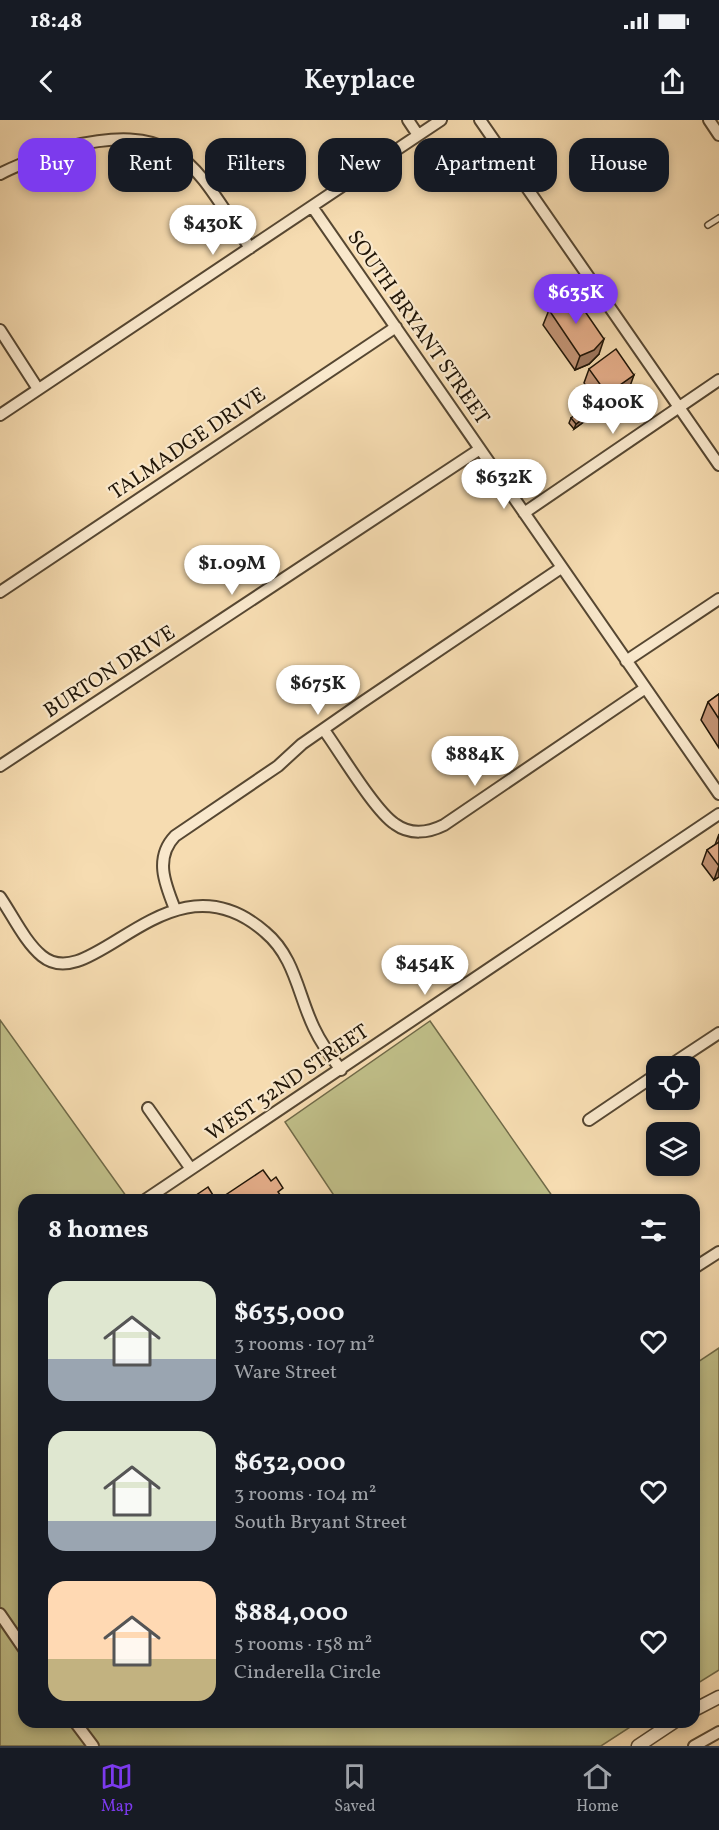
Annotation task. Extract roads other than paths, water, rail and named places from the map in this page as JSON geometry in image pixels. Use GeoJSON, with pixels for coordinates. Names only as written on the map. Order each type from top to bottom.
{"type":"FeatureCollection","features":[{"type":"Feature","properties":{"kind":"street"},"geometry":{"type":"LineString","coordinates":[[408,120],[418,135]]}},
{"type":"Feature","properties":{"kind":"street"},"geometry":{"type":"LineString","coordinates":[[0,415],[313,208],[441,120]]}},
{"type":"Feature","properties":{"kind":"street"},"geometry":{"type":"LineString","coordinates":[[480,120],[719,465]]}},
{"type":"Feature","properties":{"kind":"street"},"geometry":{"type":"LineString","coordinates":[[709,120],[719,135]]}},
{"type":"Feature","properties":{"kind":"street"},"geometry":{"type":"LineString","coordinates":[[0,174],[22,163],[88,140],[119,133],[147,134],[169,142],[189,158],[250,248]]}},
{"type":"Feature","properties":{"kind":"street","name":"SOUTH BRYANT STREET"},"geometry":{"type":"LineString","coordinates":[[313,208],[644,689],[719,794]]}},
{"type":"Feature","properties":{"kind":"street","name":"TALMADGE DRIVE"},"geometry":{"type":"LineString","coordinates":[[0,592],[396,327]]}},
{"type":"Feature","properties":{"kind":"street"},"geometry":{"type":"LineString","coordinates":[[0,330],[38,389]]}},
{"type":"Feature","properties":{"kind":"street"},"geometry":{"type":"LineString","coordinates":[[524,513],[719,380]]}},
{"type":"Feature","properties":{"kind":"street","name":"BURTON DRIVE"},"geometry":{"type":"LineString","coordinates":[[0,766],[480,449]]}},
{"type":"Feature","properties":{"kind":"street"},"geometry":{"type":"LineString","coordinates":[[175,909],[162,869],[162,860],[169,843],[278,766],[302,744],[561,568]]}},
{"type":"Feature","properties":{"kind":"street"},"geometry":{"type":"LineString","coordinates":[[626,661],[719,599]]}},
{"type":"Feature","properties":{"kind":"street"},"geometry":{"type":"LineString","coordinates":[[324,730],[388,819],[405,830],[425,832],[444,825],[644,689]]}},
{"type":"Feature","properties":{"kind":"street","name":"WEST 32ND STREET"},"geometry":{"type":"LineString","coordinates":[[154,1194],[341,1071],[719,814]]}},
{"type":"Feature","properties":{"kind":"street"},"geometry":{"type":"LineString","coordinates":[[0,897],[38,952],[58,964],[84,961],[132,930],[175,909],[198,906],[242,916],[267,933],[284,953],[292,968],[313,1027],[341,1071]]}},
{"type":"Feature","properties":{"kind":"street"},"geometry":{"type":"LineString","coordinates":[[684,1056],[719,1033]]}},
{"type":"Feature","properties":{"kind":"street"},"geometry":{"type":"LineString","coordinates":[[589,1120],[646,1081]]}},
{"type":"Feature","properties":{"kind":"street"},"geometry":{"type":"LineString","coordinates":[[148,1108],[191,1169]]}},
{"type":"Feature","properties":{"kind":"street"},"geometry":{"type":"LineString","coordinates":[[700,1264],[719,1252]]}},
{"type":"Feature","properties":{"kind":"street"},"geometry":{"type":"LineString","coordinates":[[0,1614],[18,1640]]}},
{"type":"Feature","properties":{"kind":"street"},"geometry":{"type":"LineString","coordinates":[[700,1707],[719,1697]]}},
{"type":"Feature","properties":{"kind":"street"},"geometry":{"type":"LineString","coordinates":[[80,1728],[93,1746]]}},
{"type":"Feature","properties":{"kind":"street"},"geometry":{"type":"LineString","coordinates":[[638,1746],[665,1728]]}},
{"type":"Feature","properties":{"kind":"street"},"geometry":{"type":"LineString","coordinates":[[694,1746],[719,1732]]}},
{"type":"Feature","properties":{"kind":"lane"},"geometry":{"type":"LineString","coordinates":[[708,225],[719,218]]}}]}
